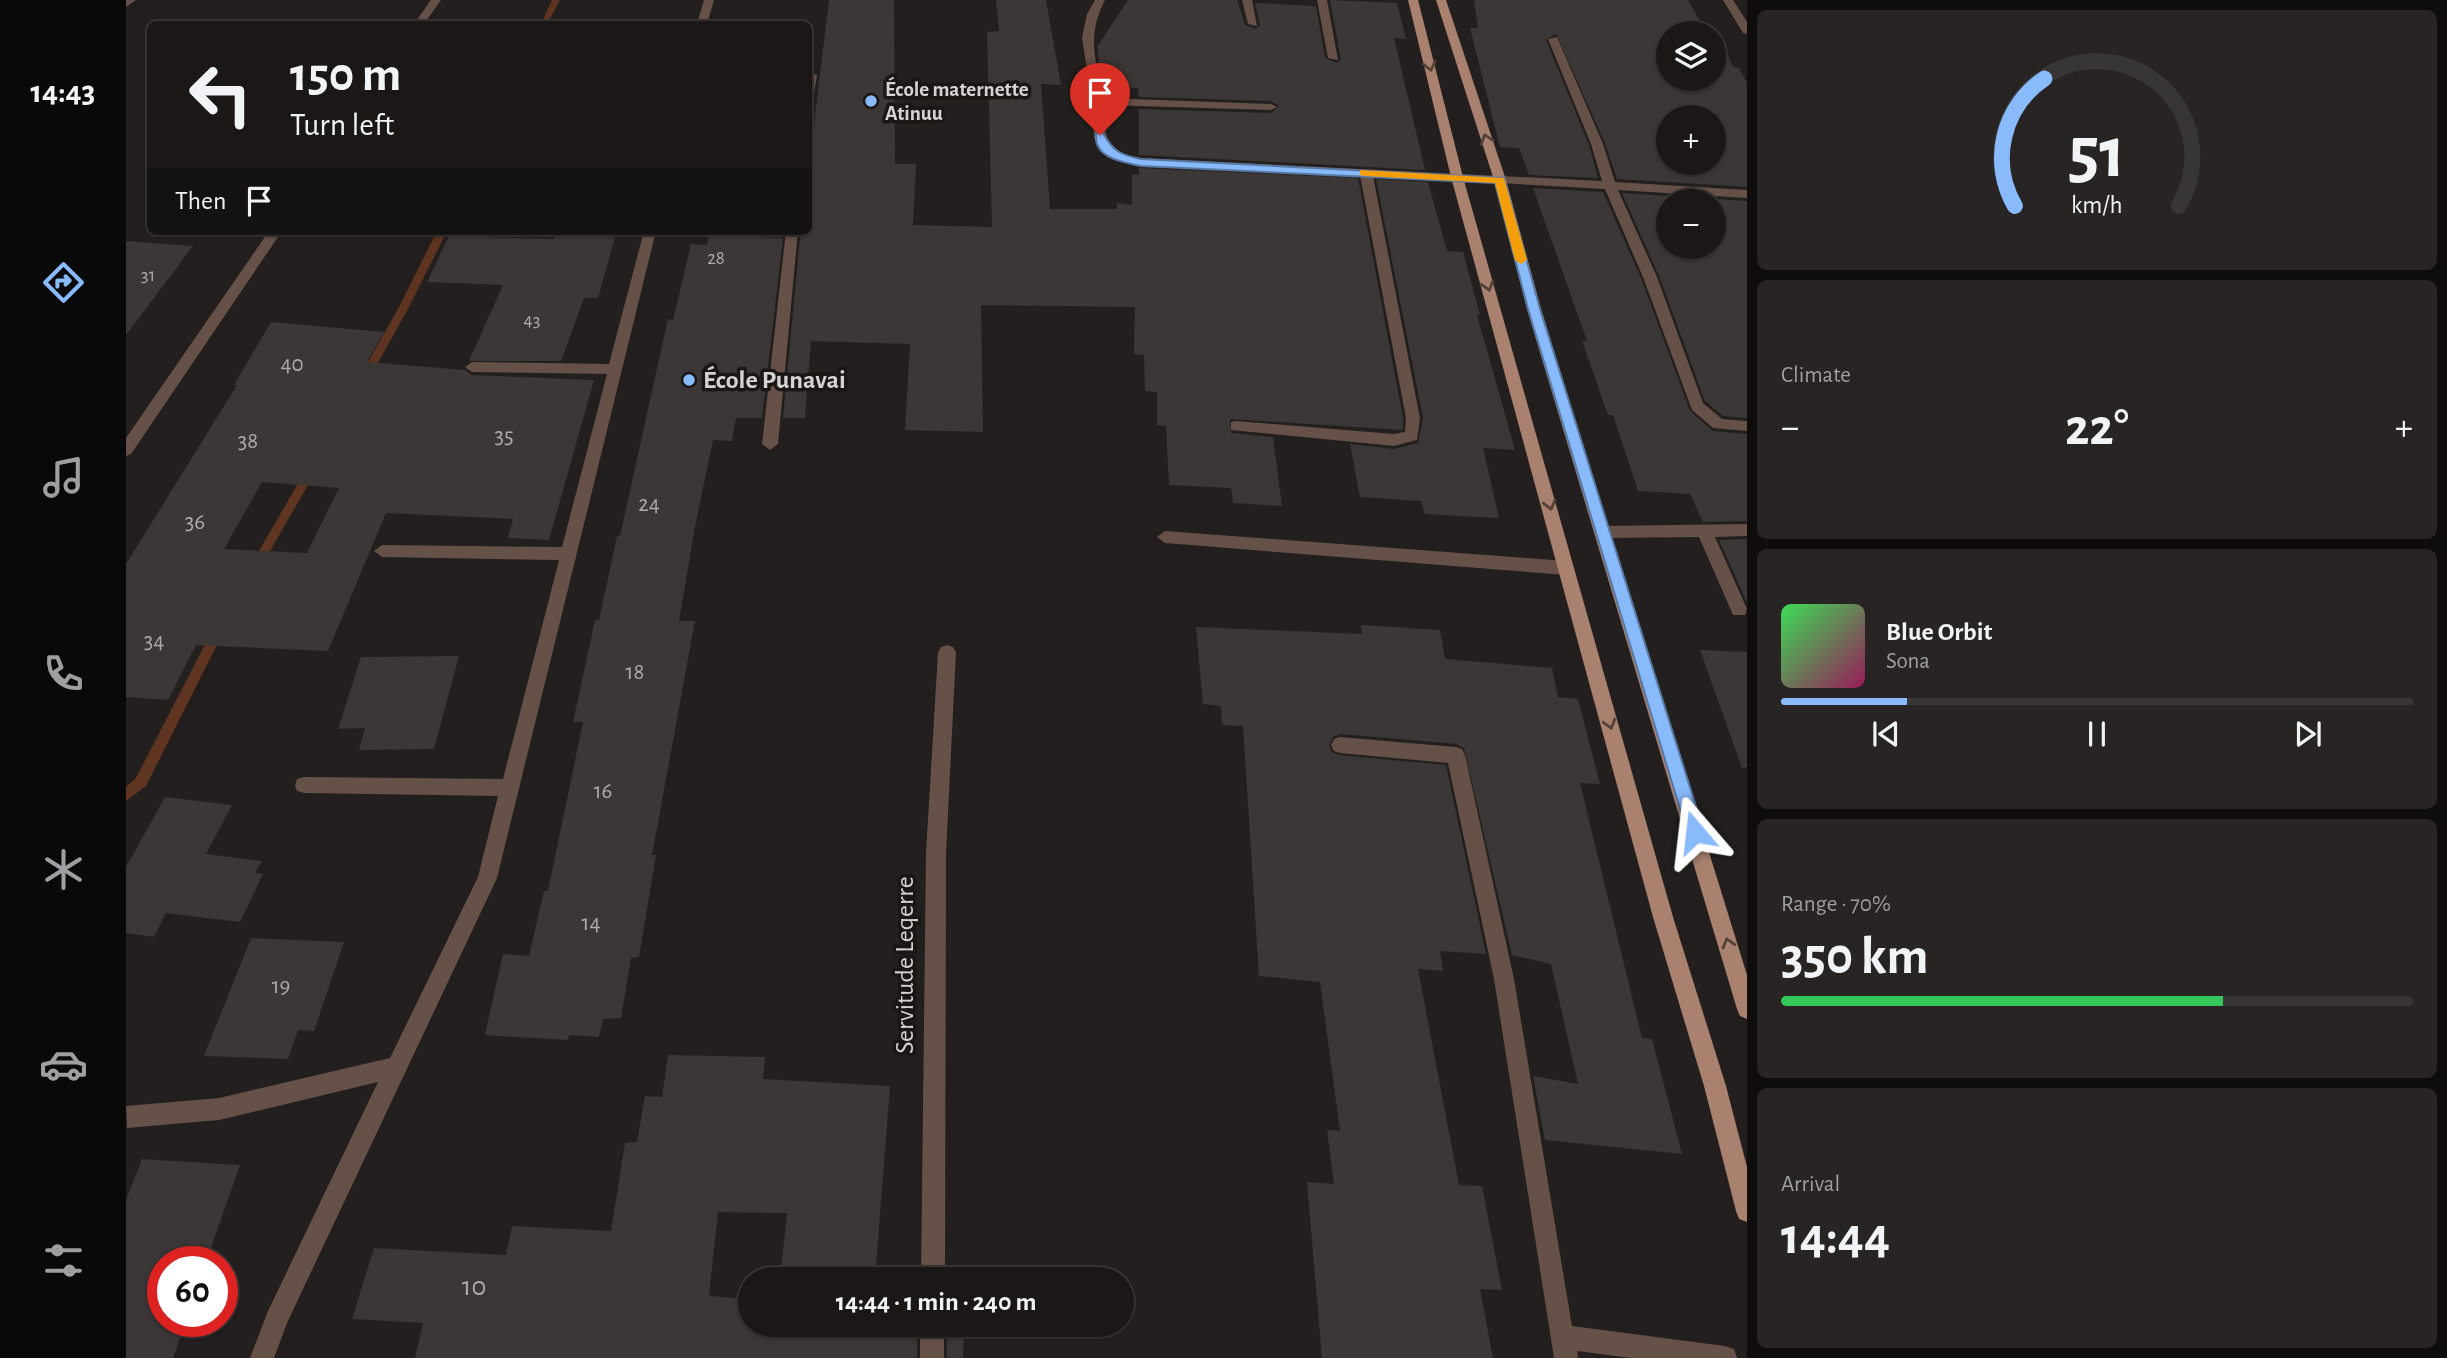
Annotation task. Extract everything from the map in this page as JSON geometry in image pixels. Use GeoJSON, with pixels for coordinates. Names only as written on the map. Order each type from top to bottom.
{"type":"FeatureCollection","features":[{"type":"Feature","properties":{"kind":"main road"},"geometry":{"type":"LineString","coordinates":[[1413,0],[1457,177],[1663,917],[1715,1086],[1747,1211]]}},
{"type":"Feature","properties":{"kind":"main road"},"geometry":{"type":"LineString","coordinates":[[1441,0],[1500,180],[1534,309],[1747,1009]]}},
{"type":"Feature","properties":{"kind":"street"},"geometry":{"type":"LineString","coordinates":[[126,5],[131,0]]}},
{"type":"Feature","properties":{"kind":"street"},"geometry":{"type":"LineString","coordinates":[[421,21],[436,0]]}},
{"type":"Feature","properties":{"kind":"street"},"geometry":{"type":"LineString","coordinates":[[703,21],[709,0]]}},
{"type":"Feature","properties":{"kind":"street"},"geometry":{"type":"LineString","coordinates":[[1100,0],[1090,16],[1086,40],[1098,101],[1100,135],[1104,148],[1116,157],[1141,162],[1747,194]]}},
{"type":"Feature","properties":{"kind":"street"},"geometry":{"type":"LineString","coordinates":[[1247,0],[1253,24]]}},
{"type":"Feature","properties":{"kind":"street"},"geometry":{"type":"LineString","coordinates":[[1322,0],[1334,58]]}},
{"type":"Feature","properties":{"kind":"street"},"geometry":{"type":"LineString","coordinates":[[1728,0],[1747,31]]}},
{"type":"Feature","properties":{"kind":"street"},"geometry":{"type":"LineString","coordinates":[[1553,39],[1597,144],[1610,187],[1650,277],[1697,406],[1718,424],[1747,426]]}},
{"type":"Feature","properties":{"kind":"street"},"geometry":{"type":"LineString","coordinates":[[1098,101],[1271,107]]}},
{"type":"Feature","properties":{"kind":"street"},"geometry":{"type":"LineString","coordinates":[[1236,426],[1394,440],[1412,436],[1413,418],[1400,366],[1366,173]]}},
{"type":"Feature","properties":{"kind":"street"},"geometry":{"type":"LineString","coordinates":[[126,450],[273,235]]}},
{"type":"Feature","properties":{"kind":"street"},"geometry":{"type":"LineString","coordinates":[[262,1358],[276,1319],[487,878],[649,235]]}},
{"type":"Feature","properties":{"kind":"street"},"geometry":{"type":"LineString","coordinates":[[770,444],[792,235]]}},
{"type":"Feature","properties":{"kind":"street"},"geometry":{"type":"LineString","coordinates":[[472,367],[616,369]]}},
{"type":"Feature","properties":{"kind":"street"},"geometry":{"type":"LineString","coordinates":[[1604,532],[1747,530]]}},
{"type":"Feature","properties":{"kind":"street"},"geometry":{"type":"LineString","coordinates":[[1704,531],[1739,610]]}},
{"type":"Feature","properties":{"kind":"street"},"geometry":{"type":"LineString","coordinates":[[1165,537],[1566,568]]}},
{"type":"Feature","properties":{"kind":"street"},"geometry":{"type":"LineString","coordinates":[[382,551],[569,554]]}},
{"type":"Feature","properties":{"kind":"street","name":"Servitude Leqerre"},"geometry":{"type":"LineString","coordinates":[[933,1267],[936,853],[947,652]]}},
{"type":"Feature","properties":{"kind":"street"},"geometry":{"type":"LineString","coordinates":[[1340,745],[1457,755],[1504,979],[1564,1347],[1725,1358]]}},
{"type":"Feature","properties":{"kind":"street"},"geometry":{"type":"LineString","coordinates":[[304,785],[511,788]]}},
{"type":"Feature","properties":{"kind":"street"},"geometry":{"type":"LineString","coordinates":[[127,1117],[219,1109],[396,1067]]}},
{"type":"Feature","properties":{"kind":"street"},"geometry":{"type":"LineString","coordinates":[[932,1337],[932,1358]]}},
{"type":"Feature","properties":{"kind":"building"},"geometry":{"type":"Polygon","coordinates":[[[829,0],[894,0],[895,164],[916,164],[913,225],[992,227],[987,32],[999,31],[996,0],[1046,0],[1061,85],[1041,84],[1050,209],[1117,209],[1117,203],[1132,205],[1132,174],[1139,175],[1139,168],[1358,178],[1403,418],[1403,430],[1230,419],[1231,433],[1273,437],[1282,506],[1233,503],[1231,488],[1169,485],[1166,426],[1157,425],[1157,392],[1145,391],[1144,355],[1134,354],[1135,307],[981,305],[983,432],[905,430],[910,344],[811,341],[805,418],[783,418],[800,235],[812,235],[812,140],[829,0]]]}},
{"type":"Feature","properties":{"kind":"building"},"geometry":{"type":"Polygon","coordinates":[[[1128,0],[1237,0],[1245,25],[1256,29],[1260,25],[1255,3],[1316,6],[1325,58],[1337,63],[1341,60],[1330,0],[1397,3],[1406,39],[1394,38],[1425,170],[1139,155],[1139,109],[1271,113],[1279,106],[1271,101],[1139,97],[1138,88],[1103,87],[1097,47],[1128,0]]]}},
{"type":"Feature","properties":{"kind":"building"},"geometry":{"type":"Polygon","coordinates":[[[1474,0],[1688,0],[1700,21],[1656,21],[1656,91],[1726,91],[1726,50],[1733,67],[1739,68],[1747,83],[1747,187],[1617,179],[1605,143],[1556,34],[1546,40],[1589,145],[1598,178],[1529,175],[1519,148],[1500,147],[1470,28],[1478,28],[1474,0]]]}},
{"type":"Feature","properties":{"kind":"building"},"geometry":{"type":"Polygon","coordinates":[[[1376,179],[1428,182],[1447,251],[1463,252],[1480,315],[1477,315],[1515,450],[1483,448],[1499,518],[1425,514],[1421,501],[1360,497],[1350,444],[1394,449],[1418,443],[1423,418],[1376,179]]]}},
{"type":"Feature","properties":{"kind":"building"},"geometry":{"type":"Polygon","coordinates":[[[1533,188],[1603,192],[1641,278],[1690,411],[1713,431],[1747,434],[1747,521],[1703,522],[1690,494],[1638,491],[1613,415],[1608,415],[1582,341],[1587,341],[1533,188]]]}},
{"type":"Feature","properties":{"kind":"building"},"geometry":{"type":"Polygon","coordinates":[[[1622,193],[1656,195],[1656,259],[1726,259],[1726,200],[1747,201],[1747,418],[1723,416],[1705,401],[1659,276],[1622,193]]]}},
{"type":"Feature","properties":{"kind":"building"},"geometry":{"type":"Polygon","coordinates":[[[556,235],[615,237],[598,298],[584,298],[561,361],[469,361],[503,285],[427,282],[449,236],[554,239],[556,235]]]}},
{"type":"Feature","properties":{"kind":"building"},"geometry":{"type":"Polygon","coordinates":[[[709,235],[783,238],[762,418],[736,418],[732,441],[713,440],[695,527],[679,621],[695,621],[652,855],[656,855],[639,957],[631,958],[621,1018],[603,1019],[599,1037],[569,1035],[568,1040],[485,1035],[503,954],[529,956],[544,891],[548,891],[583,722],[573,722],[595,620],[599,620],[617,536],[620,536],[668,319],[673,320],[691,244],[707,245],[709,235]]]}},
{"type":"Feature","properties":{"kind":"building"},"geometry":{"type":"Polygon","coordinates":[[[126,241],[193,246],[126,335],[126,241]]]}},
{"type":"Feature","properties":{"kind":"building"},"geometry":{"type":"Polygon","coordinates":[[[271,322],[384,332],[367,362],[465,370],[472,375],[594,380],[549,540],[508,538],[513,519],[386,513],[328,651],[196,645],[168,700],[126,697],[126,564],[237,385],[234,385],[271,322]],[[262,482],[224,549],[307,553],[339,488],[262,482]]]}},
{"type":"Feature","properties":{"kind":"building"},"geometry":{"type":"Polygon","coordinates":[[[1747,539],[1747,603],[1719,540],[1747,539]]]}},
{"type":"Feature","properties":{"kind":"building"},"geometry":{"type":"Polygon","coordinates":[[[1361,625],[1440,630],[1445,659],[1552,668],[1558,697],[1578,699],[1600,784],[1580,783],[1642,1038],[1652,1039],[1682,1154],[1545,1140],[1533,1076],[1578,1084],[1551,964],[1512,955],[1464,748],[1456,744],[1340,734],[1333,737],[1329,746],[1332,752],[1339,755],[1446,765],[1486,954],[1440,951],[1443,971],[1418,969],[1459,1185],[1482,1186],[1502,1290],[1480,1289],[1493,1358],[1322,1358],[1307,1182],[1334,1184],[1327,1130],[1340,1131],[1320,982],[1259,976],[1243,726],[1222,725],[1221,706],[1203,704],[1196,627],[1362,634],[1361,625]]]}},
{"type":"Feature","properties":{"kind":"building"},"geometry":{"type":"Polygon","coordinates":[[[1700,650],[1747,652],[1747,767],[1742,768],[1700,650]]]}},
{"type":"Feature","properties":{"kind":"building"},"geometry":{"type":"Polygon","coordinates":[[[459,656],[434,749],[359,750],[365,728],[338,729],[361,657],[459,656]]]}},
{"type":"Feature","properties":{"kind":"building"},"geometry":{"type":"Polygon","coordinates":[[[165,797],[232,805],[206,854],[262,861],[255,873],[263,874],[240,922],[166,913],[154,937],[126,933],[126,867],[165,797]]]}},
{"type":"Feature","properties":{"kind":"building"},"geometry":{"type":"Polygon","coordinates":[[[251,938],[344,942],[314,1031],[298,1030],[288,1059],[204,1056],[251,938]]]}},
{"type":"Feature","properties":{"kind":"building"},"geometry":{"type":"Polygon","coordinates":[[[668,1055],[765,1057],[763,1079],[890,1086],[876,1267],[781,1267],[787,1213],[718,1212],[709,1296],[738,1298],[738,1337],[917,1337],[917,1358],[415,1358],[423,1323],[352,1319],[374,1248],[506,1255],[512,1226],[611,1231],[625,1143],[637,1142],[645,1096],[662,1097],[668,1055]]]}},
{"type":"Feature","properties":{"kind":"building"},"geometry":{"type":"Polygon","coordinates":[[[142,1159],[240,1165],[212,1246],[147,1246],[147,1337],[180,1337],[173,1358],[126,1358],[126,1200],[142,1159]]]}},
{"type":"Feature","properties":{"kind":"building"},"geometry":{"type":"Polygon","coordinates":[[[947,1337],[964,1337],[963,1358],[947,1358],[947,1337]]]}},
{"type":"Feature","properties":{"kind":"waterway"},"geometry":{"type":"LineString","coordinates":[[546,21],[556,0]]}},
{"type":"Feature","properties":{"kind":"waterway"},"geometry":{"type":"LineString","coordinates":[[365,376],[440,235]]}},
{"type":"Feature","properties":{"kind":"waterway"},"geometry":{"type":"LineString","coordinates":[[257,564],[311,471]]}},
{"type":"Feature","properties":{"kind":"waterway"},"geometry":{"type":"LineString","coordinates":[[126,795],[141,782],[218,631]]}},
{"type":"Feature","properties":{"kind":"slow traffic"},"geometry":{"type":"LineString","coordinates":[[1364,172],[1500,180],[1521,260]]}},
{"type":"Feature","properties":{"kind":"place","name":"École maternette Atinuu"},"geometry":{"type":"Point","coordinates":[871,101]}},
{"type":"Feature","properties":{"kind":"place","name":"École Punavai"},"geometry":{"type":"Point","coordinates":[689,380]}},
{"type":"Feature","properties":{"kind":"route"},"geometry":{"type":"LineString","coordinates":[[1100,135],[1104,148],[1116,157],[1141,162],[1500,180],[1534,309],[1695,832]]}}]}
